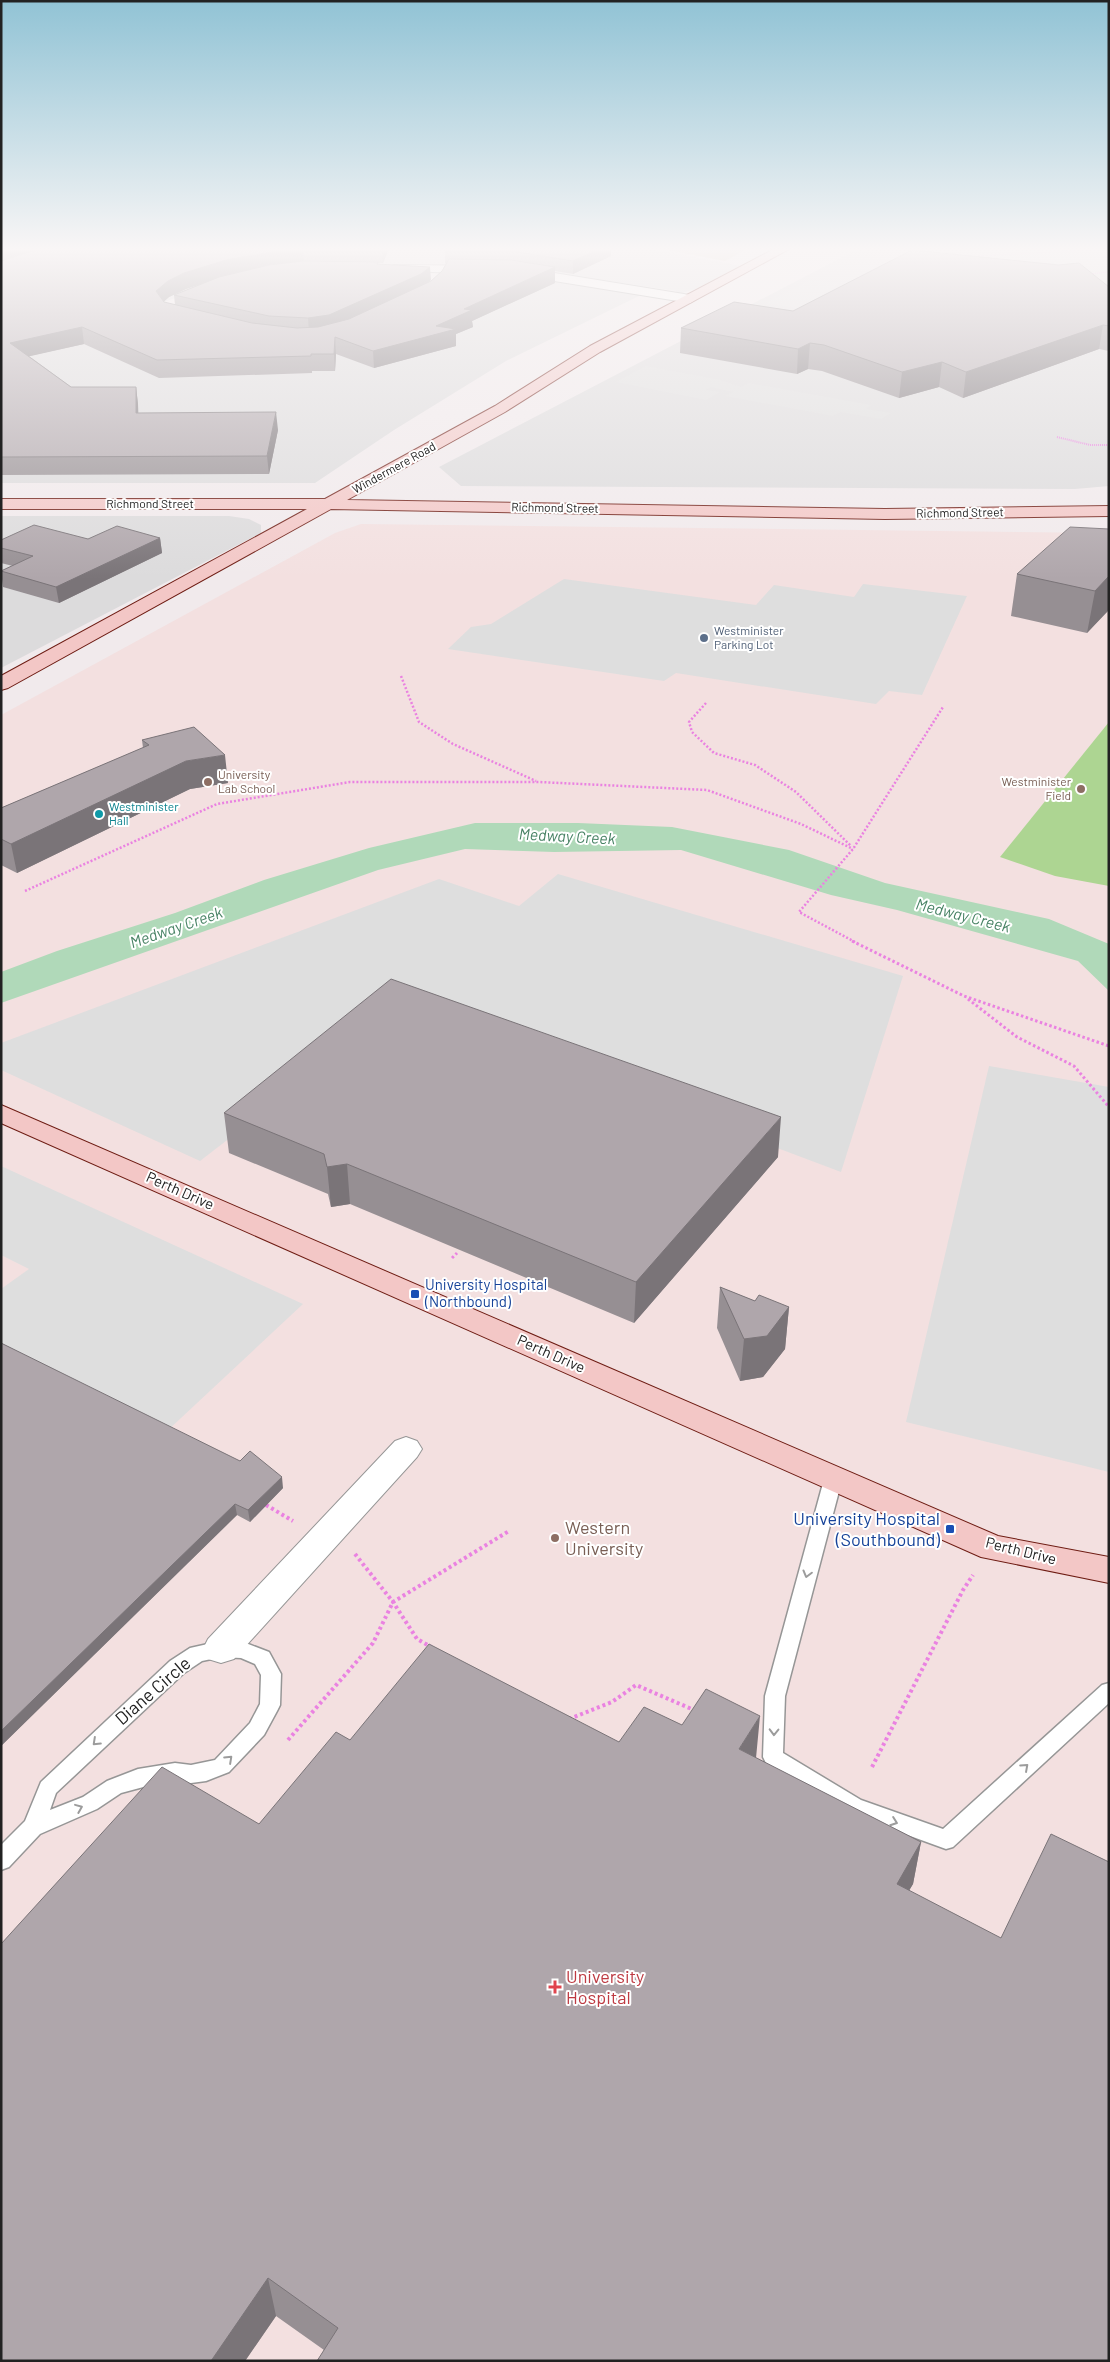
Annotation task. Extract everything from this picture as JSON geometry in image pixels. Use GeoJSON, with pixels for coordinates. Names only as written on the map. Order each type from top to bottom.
{"type":"FeatureCollection","features":[{"type":"Feature","properties":{"kind":"main road","name":"Windermere Road"},"geometry":{"type":"LineString","coordinates":[[1,684],[264,526],[329,504],[500,409],[580,358]]}},
{"type":"Feature","properties":{"kind":"main road"},"geometry":{"type":"LineString","coordinates":[[409,459],[412,483],[438,499],[464,506]]}},
{"type":"Feature","properties":{"kind":"main road","name":"Richmond Street"},"geometry":{"type":"LineString","coordinates":[[1,504],[329,504],[885,514],[1109,512]]}},
{"type":"Feature","properties":{"kind":"main road"},"geometry":{"type":"LineString","coordinates":[[213,504],[264,526]]}},
{"type":"Feature","properties":{"kind":"main road","name":"Perth Drive"},"geometry":{"type":"LineString","coordinates":[[1,1113],[718,1428],[834,1476],[993,1548],[1109,1570]]}},
{"type":"Feature","properties":{"kind":"street"},"geometry":{"type":"LineString","coordinates":[[221,1649],[406,1450]]}},
{"type":"Feature","properties":{"kind":"lane"},"geometry":{"type":"LineString","coordinates":[[834,1476],[774,1696],[773,1757],[854,1807],[946,1840],[1109,1691]]}},
{"type":"Feature","properties":{"kind":"lane","name":"Diane Circle"},"geometry":{"type":"LineString","coordinates":[[221,1649],[243,1650],[262,1658],[271,1674],[270,1705],[257,1730],[222,1766],[206,1772],[191,1774],[175,1772],[138,1778],[114,1787],[90,1803],[34,1827],[48,1788],[176,1667],[197,1654],[221,1649]]}},
{"type":"Feature","properties":{"kind":"lane"},"geometry":{"type":"LineString","coordinates":[[1,1860],[34,1827]]}},
{"type":"Feature","properties":{"kind":"path"},"geometry":{"type":"LineString","coordinates":[[1057,438],[1090,445],[1109,445]]}},
{"type":"Feature","properties":{"kind":"path"},"geometry":{"type":"LineString","coordinates":[[401,676],[419,722],[453,744],[539,782]]}},
{"type":"Feature","properties":{"kind":"path"},"geometry":{"type":"LineString","coordinates":[[706,703],[689,722],[692,732],[702,743],[714,753],[755,765],[796,792],[853,849]]}},
{"type":"Feature","properties":{"kind":"path"},"geometry":{"type":"LineString","coordinates":[[943,707],[853,849],[800,912],[873,952],[964,996],[1109,1046]]}},
{"type":"Feature","properties":{"kind":"path"},"geometry":{"type":"LineString","coordinates":[[25,891],[218,804],[350,782],[539,782],[707,790],[801,824],[853,849]]}},
{"type":"Feature","properties":{"kind":"path"},"geometry":{"type":"LineString","coordinates":[[964,996],[1017,1037],[1074,1066],[1109,1107]]}},
{"type":"Feature","properties":{"kind":"path"},"geometry":{"type":"LineString","coordinates":[[452,1258],[457,1253]]}},
{"type":"Feature","properties":{"kind":"path"},"geometry":{"type":"LineString","coordinates":[[266,1505],[352,1550],[393,1602],[417,1639],[434,1649]]}},
{"type":"Feature","properties":{"kind":"path"},"geometry":{"type":"LineString","coordinates":[[288,1740],[373,1643],[393,1602],[509,1531]]}},
{"type":"Feature","properties":{"kind":"path"},"geometry":{"type":"LineString","coordinates":[[872,1767],[963,1590],[993,1548]]}},
{"type":"Feature","properties":{"kind":"path"},"geometry":{"type":"LineString","coordinates":[[560,1722],[612,1702],[636,1685],[699,1712]]}},
{"type":"Feature","properties":{"kind":"shaded area"},"geometry":{"type":"Polygon","coordinates":[[[1,358],[512,358],[394,430],[315,483],[1,483],[1,358]]]}},
{"type":"Feature","properties":{"kind":"shaded area"},"geometry":{"type":"Polygon","coordinates":[[[648,358],[1109,358],[1109,486],[1075,489],[461,486],[439,467],[648,358]]]}},
{"type":"Feature","properties":{"kind":"shaded area"},"geometry":{"type":"Polygon","coordinates":[[[646,366],[721,380],[741,387],[749,383],[871,405],[866,409],[891,413],[881,419],[840,412],[833,416],[725,396],[733,392],[711,387],[706,390],[720,392],[706,400],[616,382],[646,366]]]}},
{"type":"Feature","properties":{"kind":"shaded area"},"geometry":{"type":"Polygon","coordinates":[[[1,516],[229,516],[249,519],[261,525],[261,533],[1,668],[1,516]]]}},
{"type":"Feature","properties":{"kind":"shaded area","name":"Western University"},"geometry":{"type":"Polygon","coordinates":[[[361,524],[1109,533],[1109,2361],[1,2361],[1,715],[335,533],[361,524]]]}},
{"type":"Feature","properties":{"kind":"shaded area","name":"Westminister Parking Lot"},"geometry":{"type":"Polygon","coordinates":[[[564,579],[756,605],[774,585],[854,597],[863,584],[967,596],[922,695],[889,691],[876,704],[676,673],[664,681],[448,649],[471,627],[491,624],[564,579]]]}},
{"type":"Feature","properties":{"kind":"shaded area"},"geometry":{"type":"Polygon","coordinates":[[[558,874],[903,976],[841,1172],[401,1006],[200,1161],[1,1070],[1,1043],[439,879],[519,906],[558,874]]]}},
{"type":"Feature","properties":{"kind":"shaded area"},"geometry":{"type":"Polygon","coordinates":[[[989,1066],[1109,1087],[1109,1472],[906,1422],[989,1066]]]}},
{"type":"Feature","properties":{"kind":"shaded area"},"geometry":{"type":"Polygon","coordinates":[[[1,1166],[303,1304],[166,1432],[1,1349],[1,1289],[29,1269],[1,1255],[1,1166]]]}},
{"type":"Feature","properties":{"kind":"green space","name":"Westminister Field"},"geometry":{"type":"Polygon","coordinates":[[[1109,722],[1109,886],[1055,876],[1000,857],[1109,722]]]}},
{"type":"Feature","properties":{"kind":"water","name":"Medway Creek"},"geometry":{"type":"Polygon","coordinates":[[[475,823],[578,823],[672,827],[789,850],[885,883],[1049,919],[1109,944],[1109,991],[1078,961],[897,910],[831,895],[681,850],[554,852],[465,849],[378,870],[1,1003],[1,972],[57,951],[175,913],[264,880],[369,848],[475,823]]]}},
{"type":"Feature","properties":{"kind":"building"},"geometry":{"type":"Polygon","coordinates":[[[1,358],[31,358],[71,387],[136,387],[136,413],[276,412],[267,456],[1,457],[1,358]]]}},
{"type":"Feature","properties":{"kind":"building"},"geometry":{"type":"Polygon","coordinates":[[[153,358],[225,358],[157,360],[153,358]]]}},
{"type":"Feature","properties":{"kind":"building"},"geometry":{"type":"Polygon","coordinates":[[[862,358],[1006,358],[966,372],[942,362],[902,372],[862,358]]]}},
{"type":"Feature","properties":{"kind":"building"},"geometry":{"type":"Polygon","coordinates":[[[34,525],[88,539],[117,526],[160,538],[56,587],[1,571],[33,556],[1,548],[1,540],[34,525]]]}},
{"type":"Feature","properties":{"kind":"building"},"geometry":{"type":"Polygon","coordinates":[[[1070,527],[1109,529],[1109,576],[1095,591],[1017,574],[1070,527]]]}},
{"type":"Feature","properties":{"kind":"building"},"geometry":{"type":"Polygon","coordinates":[[[194,727],[225,755],[186,761],[11,844],[1,839],[1,808],[149,745],[142,740],[194,727]]]}},
{"type":"Feature","properties":{"kind":"building"},"geometry":{"type":"Polygon","coordinates":[[[391,979],[781,1117],[636,1282],[347,1164],[327,1167],[324,1154],[224,1113],[391,979]]]}},
{"type":"Feature","properties":{"kind":"building"},"geometry":{"type":"Polygon","coordinates":[[[720,1287],[755,1301],[759,1295],[789,1307],[767,1336],[744,1339],[720,1287]]]}},
{"type":"Feature","properties":{"kind":"building"},"geometry":{"type":"Polygon","coordinates":[[[1,1343],[240,1461],[250,1451],[282,1477],[248,1510],[235,1504],[1,1731],[1,1343]]]}},
{"type":"Feature","properties":{"kind":"building"},"geometry":{"type":"Polygon","coordinates":[[[429,1644],[619,1742],[644,1707],[682,1725],[706,1689],[760,1716],[739,1749],[921,1842],[897,1884],[1001,1938],[1051,1834],[1109,1862],[1109,2361],[317,2361],[338,2328],[268,2278],[211,2361],[1,2361],[1,1944],[162,1767],[259,1824],[336,1732],[350,1740],[429,1644]]]}},
{"type":"Feature","properties":{"kind":"place","name":"Westminister Parking Lot"},"geometry":{"type":"Point","coordinates":[704,638]}},
{"type":"Feature","properties":{"kind":"place","name":"University Lab School"},"geometry":{"type":"Point","coordinates":[208,782]}},
{"type":"Feature","properties":{"kind":"place","name":"Westminister Field"},"geometry":{"type":"Point","coordinates":[1081,789]}},
{"type":"Feature","properties":{"kind":"place","name":"Westminister Hall"},"geometry":{"type":"Point","coordinates":[99,814]}},
{"type":"Feature","properties":{"kind":"place","name":"University Hospital (Northbound)"},"geometry":{"type":"Point","coordinates":[415,1294]}},
{"type":"Feature","properties":{"kind":"place","name":"University Hospital (Southbound)"},"geometry":{"type":"Point","coordinates":[950,1529]}},
{"type":"Feature","properties":{"kind":"place","name":"Western University"},"geometry":{"type":"Point","coordinates":[555,1538]}},
{"type":"Feature","properties":{"kind":"place","name":"University Hospital"},"geometry":{"type":"Point","coordinates":[555,1987]}}]}
